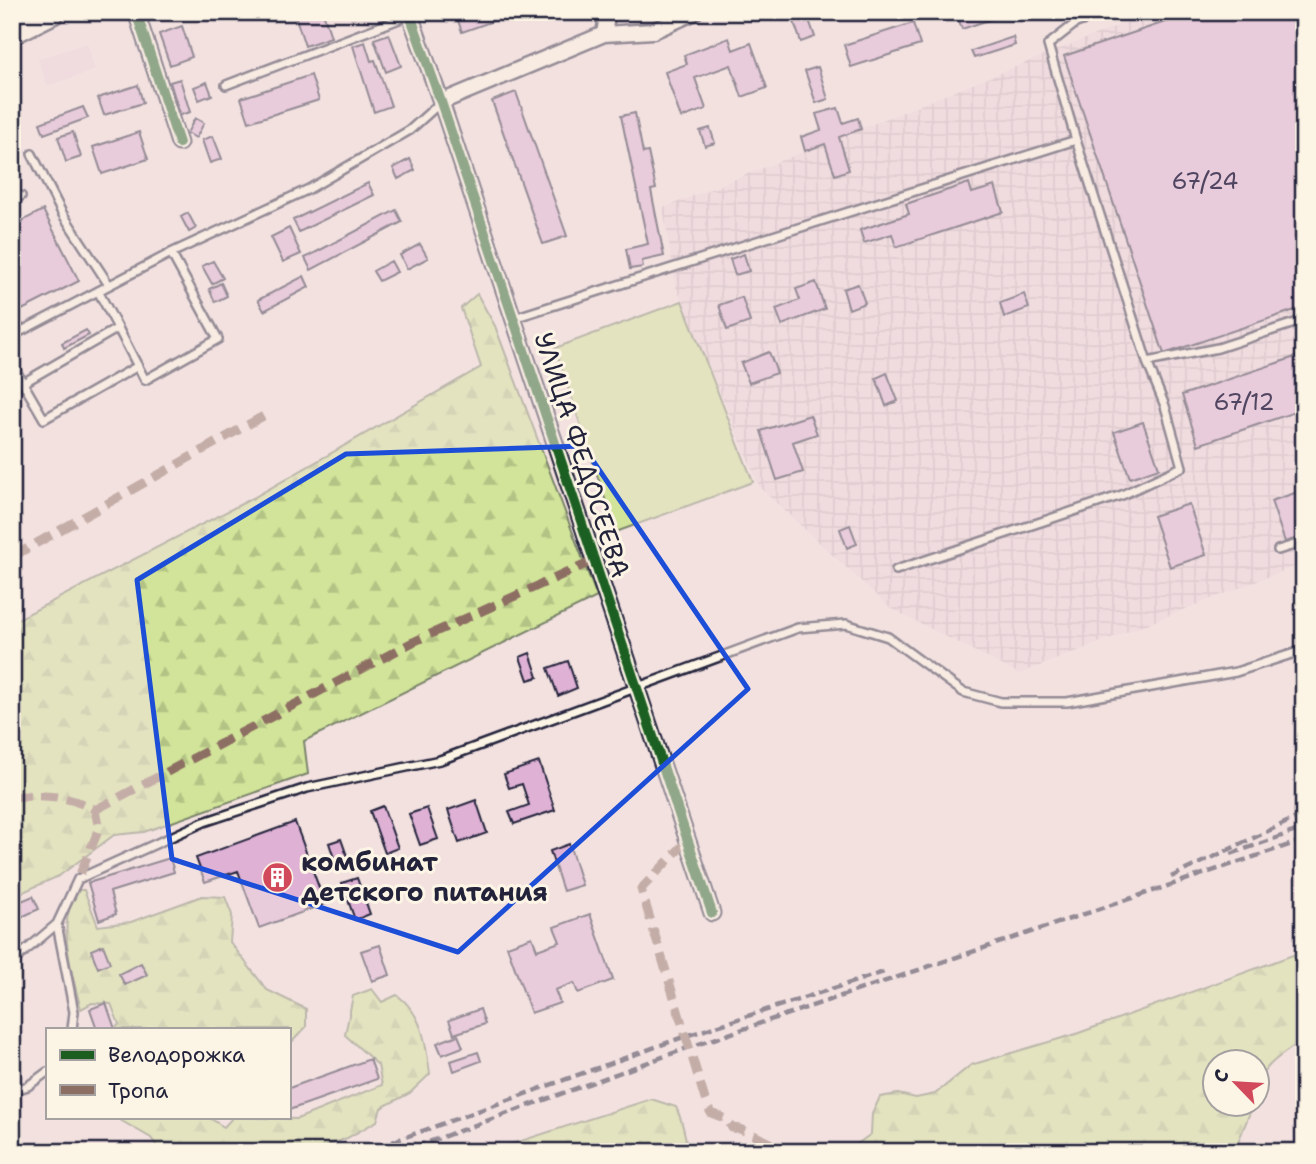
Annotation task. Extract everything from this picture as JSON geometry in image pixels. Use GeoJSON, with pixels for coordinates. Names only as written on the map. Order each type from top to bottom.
{"type":"FeatureCollection","features":[{"type":"Feature","properties":{"kind":"main road"},"geometry":{"type":"LineString","coordinates":[[12,33],[54,12]]}},
{"type":"Feature","properties":{"kind":"street"},"geometry":{"type":"LineString","coordinates":[[136,12],[179,143]]}},
{"type":"Feature","properties":{"kind":"street"},"geometry":{"type":"LineString","coordinates":[[601,12],[606,22],[604,34]]}},
{"type":"Feature","properties":{"kind":"street"},"geometry":{"type":"LineString","coordinates":[[441,102],[604,34],[653,31],[695,12]]}},
{"type":"Feature","properties":{"kind":"street","name":"УЛИЦА ФЕДОСЕЕВА"},"geometry":{"type":"LineString","coordinates":[[409,14],[441,102],[712,913]]}},
{"type":"Feature","properties":{"kind":"lane"},"geometry":{"type":"LineString","coordinates":[[897,570],[1122,495],[1182,467],[1165,406],[1147,362],[1048,45],[1076,23],[1108,12]]}},
{"type":"Feature","properties":{"kind":"lane"},"geometry":{"type":"LineString","coordinates":[[226,85],[409,14]]}},
{"type":"Feature","properties":{"kind":"lane"},"geometry":{"type":"LineString","coordinates":[[12,336],[172,253],[309,190],[410,130],[441,102]]}},
{"type":"Feature","properties":{"kind":"lane"},"geometry":{"type":"LineString","coordinates":[[513,318],[1076,140]]}},
{"type":"Feature","properties":{"kind":"lane"},"geometry":{"type":"LineString","coordinates":[[32,154],[62,213],[109,285]]}},
{"type":"Feature","properties":{"kind":"lane"},"geometry":{"type":"LineString","coordinates":[[12,200],[21,195]]}},
{"type":"Feature","properties":{"kind":"lane"},"geometry":{"type":"LineString","coordinates":[[98,291],[145,380],[218,340],[172,253]]}},
{"type":"Feature","properties":{"kind":"lane"},"geometry":{"type":"LineString","coordinates":[[1147,362],[1218,348],[1304,320]]}},
{"type":"Feature","properties":{"kind":"lane"},"geometry":{"type":"LineString","coordinates":[[23,383],[118,328]]}},
{"type":"Feature","properties":{"kind":"lane"},"geometry":{"type":"LineString","coordinates":[[12,364],[44,419],[138,366]]}},
{"type":"Feature","properties":{"kind":"lane"},"geometry":{"type":"LineString","coordinates":[[1278,550],[1304,542]]}},
{"type":"Feature","properties":{"kind":"lane"},"geometry":{"type":"LineString","coordinates":[[12,962],[57,924],[79,879],[204,822],[307,789],[440,760],[799,628],[846,624],[888,637],[963,692],[1001,702],[1067,702],[1236,672],[1304,650]]}},
{"type":"Feature","properties":{"kind":"lane"},"geometry":{"type":"LineString","coordinates":[[57,924],[74,1012],[72,1028]]}},
{"type":"Feature","properties":{"kind":"lane"},"geometry":{"type":"LineString","coordinates":[[12,1091],[28,1086],[46,1073]]}},
{"type":"Feature","properties":{"kind":"highlighted area"},"geometry":{"type":"Polygon","coordinates":[[[583,446],[748,689],[458,952],[172,859],[137,580],[346,454],[583,446]]]}},
{"type":"Feature","properties":{"kind":"shaded area"},"geometry":{"type":"Polygon","coordinates":[[[1152,12],[1304,12],[1304,563],[1019,674],[890,608],[760,488],[676,287],[663,208],[1152,12]]]}},
{"type":"Feature","properties":{"kind":"shaded area"},"geometry":{"type":"Polygon","coordinates":[[[87,43],[95,70],[47,86],[38,59],[87,43]]]}},
{"type":"Feature","properties":{"kind":"green space"},"geometry":{"type":"Polygon","coordinates":[[[477,294],[495,326],[597,597],[304,741],[308,774],[144,832],[114,835],[59,876],[12,897],[12,622],[253,498],[481,367],[461,308],[477,294]]]}},
{"type":"Feature","properties":{"kind":"green space"},"geometry":{"type":"Polygon","coordinates":[[[682,301],[753,482],[616,532],[555,348],[682,301]]]}},
{"type":"Feature","properties":{"kind":"green space"},"geometry":{"type":"Polygon","coordinates":[[[79,890],[84,890],[98,926],[131,922],[202,896],[225,897],[232,915],[230,942],[267,990],[306,1009],[306,1027],[290,1044],[290,1028],[116,1028],[119,1024],[111,1004],[92,1003],[81,1009],[69,960],[69,910],[79,890]]]}},
{"type":"Feature","properties":{"kind":"green space"},"geometry":{"type":"Polygon","coordinates":[[[1304,951],[1304,1039],[1270,1065],[1270,1048],[1200,1048],[1200,1118],[1248,1118],[1234,1152],[846,1152],[871,1134],[872,1114],[880,1097],[898,1094],[916,1098],[935,1094],[971,1065],[1076,1034],[1304,951]]]}},
{"type":"Feature","properties":{"kind":"green space"},"geometry":{"type":"Polygon","coordinates":[[[372,989],[382,1002],[397,995],[406,1003],[422,1030],[430,1074],[410,1093],[381,1108],[377,1121],[347,1138],[312,1152],[161,1152],[151,1138],[117,1118],[212,1118],[224,1127],[232,1118],[297,1119],[382,1085],[378,1065],[345,1035],[353,996],[372,989]]]}},
{"type":"Feature","properties":{"kind":"green space"},"geometry":{"type":"Polygon","coordinates":[[[651,1099],[676,1107],[689,1152],[487,1152],[651,1099]]]}},
{"type":"Feature","properties":{"kind":"building"},"geometry":{"type":"Polygon","coordinates":[[[294,12],[323,12],[331,37],[305,46],[294,12]]]}},
{"type":"Feature","properties":{"kind":"building"},"geometry":{"type":"Polygon","coordinates":[[[455,12],[500,12],[502,18],[462,32],[455,12]]]}},
{"type":"Feature","properties":{"kind":"building"},"geometry":{"type":"Polygon","coordinates":[[[956,12],[1012,12],[962,29],[956,12]]]}},
{"type":"Feature","properties":{"kind":"building"},"geometry":{"type":"Polygon","coordinates":[[[1195,12],[1304,12],[1304,307],[1164,354],[1064,56],[1195,12]]]}},
{"type":"Feature","properties":{"kind":"building"},"geometry":{"type":"Polygon","coordinates":[[[808,17],[815,37],[801,42],[794,22],[808,17]]]}},
{"type":"Feature","properties":{"kind":"building"},"geometry":{"type":"Polygon","coordinates":[[[913,23],[920,45],[851,67],[844,45],[913,23]]]}},
{"type":"Feature","properties":{"kind":"building"},"geometry":{"type":"Polygon","coordinates":[[[182,26],[192,57],[170,65],[159,34],[182,26]]]}},
{"type":"Feature","properties":{"kind":"building"},"geometry":{"type":"Polygon","coordinates":[[[389,34],[401,66],[386,72],[374,39],[389,34]]]}},
{"type":"Feature","properties":{"kind":"building"},"geometry":{"type":"Polygon","coordinates":[[[1013,37],[1015,45],[974,58],[971,51],[1013,37]]]}},
{"type":"Feature","properties":{"kind":"building"},"geometry":{"type":"Polygon","coordinates":[[[729,38],[733,50],[751,43],[767,88],[742,97],[731,65],[695,78],[706,109],[681,118],[665,72],[687,64],[684,55],[729,38]]]}},
{"type":"Feature","properties":{"kind":"building"},"geometry":{"type":"Polygon","coordinates":[[[365,42],[371,61],[375,60],[391,106],[374,112],[353,46],[365,42]]]}},
{"type":"Feature","properties":{"kind":"building"},"geometry":{"type":"Polygon","coordinates":[[[818,67],[828,99],[816,103],[805,71],[818,67]]]}},
{"type":"Feature","properties":{"kind":"building"},"geometry":{"type":"Polygon","coordinates":[[[311,75],[319,100],[249,122],[241,98],[311,75]]]}},
{"type":"Feature","properties":{"kind":"building"},"geometry":{"type":"Polygon","coordinates":[[[180,79],[190,112],[180,115],[170,82],[180,79]]]}},
{"type":"Feature","properties":{"kind":"building"},"geometry":{"type":"Polygon","coordinates":[[[207,82],[212,95],[199,100],[194,87],[207,82]]]}},
{"type":"Feature","properties":{"kind":"building"},"geometry":{"type":"Polygon","coordinates":[[[138,85],[143,103],[104,115],[98,98],[138,85]]]}},
{"type":"Feature","properties":{"kind":"building"},"geometry":{"type":"Polygon","coordinates":[[[516,92],[567,236],[543,244],[492,101],[516,92]]]}},
{"type":"Feature","properties":{"kind":"building"},"geometry":{"type":"Polygon","coordinates":[[[83,107],[88,118],[44,134],[40,123],[83,107]]]}},
{"type":"Feature","properties":{"kind":"building"},"geometry":{"type":"Polygon","coordinates":[[[838,108],[843,123],[858,118],[861,129],[839,137],[849,170],[835,175],[825,144],[805,151],[801,137],[821,130],[816,114],[838,108]]]}},
{"type":"Feature","properties":{"kind":"building"},"geometry":{"type":"Polygon","coordinates":[[[635,113],[643,153],[648,152],[656,189],[651,190],[664,256],[642,261],[643,267],[630,269],[626,249],[648,244],[621,116],[635,113]]]}},
{"type":"Feature","properties":{"kind":"building"},"geometry":{"type":"Polygon","coordinates":[[[195,118],[204,123],[196,138],[187,133],[195,118]]]}},
{"type":"Feature","properties":{"kind":"building"},"geometry":{"type":"Polygon","coordinates":[[[710,128],[715,143],[705,146],[700,131],[710,128]]]}},
{"type":"Feature","properties":{"kind":"building"},"geometry":{"type":"Polygon","coordinates":[[[73,132],[81,157],[66,162],[58,137],[73,132]]]}},
{"type":"Feature","properties":{"kind":"building"},"geometry":{"type":"Polygon","coordinates":[[[139,132],[148,159],[102,174],[93,147],[139,132]]]}},
{"type":"Feature","properties":{"kind":"building"},"geometry":{"type":"Polygon","coordinates":[[[213,136],[222,159],[210,163],[202,140],[213,136]]]}},
{"type":"Feature","properties":{"kind":"building"},"geometry":{"type":"Polygon","coordinates":[[[410,159],[415,170],[398,179],[393,168],[410,159]]]}},
{"type":"Feature","properties":{"kind":"building"},"geometry":{"type":"Polygon","coordinates":[[[368,183],[374,195],[299,232],[293,220],[368,183]]]}},
{"type":"Feature","properties":{"kind":"building"},"geometry":{"type":"Polygon","coordinates":[[[969,183],[972,193],[995,186],[1003,212],[896,247],[892,234],[864,243],[860,230],[909,214],[906,204],[969,183]]]}},
{"type":"Feature","properties":{"kind":"building"},"geometry":{"type":"Polygon","coordinates":[[[43,210],[79,281],[12,315],[12,226],[43,210]]]}},
{"type":"Feature","properties":{"kind":"building"},"geometry":{"type":"Polygon","coordinates":[[[396,210],[402,222],[311,270],[305,258],[396,210]]]}},
{"type":"Feature","properties":{"kind":"building"},"geometry":{"type":"Polygon","coordinates":[[[188,213],[196,228],[189,232],[181,217],[188,213]]]}},
{"type":"Feature","properties":{"kind":"building"},"geometry":{"type":"Polygon","coordinates":[[[289,228],[301,254],[283,262],[271,237],[289,228]]]}},
{"type":"Feature","properties":{"kind":"building"},"geometry":{"type":"Polygon","coordinates":[[[420,244],[428,258],[407,269],[400,255],[420,244]]]}},
{"type":"Feature","properties":{"kind":"building"},"geometry":{"type":"Polygon","coordinates":[[[744,254],[749,271],[735,275],[730,259],[744,254]]]}},
{"type":"Feature","properties":{"kind":"building"},"geometry":{"type":"Polygon","coordinates":[[[213,261],[223,278],[212,284],[202,266],[213,261]]]}},
{"type":"Feature","properties":{"kind":"building"},"geometry":{"type":"Polygon","coordinates":[[[391,261],[397,272],[379,281],[373,271],[391,261]]]}},
{"type":"Feature","properties":{"kind":"building"},"geometry":{"type":"Polygon","coordinates":[[[304,276],[309,287],[264,311],[258,300],[304,276]]]}},
{"type":"Feature","properties":{"kind":"building"},"geometry":{"type":"Polygon","coordinates":[[[816,282],[825,309],[782,325],[776,309],[800,300],[796,289],[816,282]]]}},
{"type":"Feature","properties":{"kind":"building"},"geometry":{"type":"Polygon","coordinates":[[[221,283],[227,296],[215,302],[209,289],[221,283]]]}},
{"type":"Feature","properties":{"kind":"building"},"geometry":{"type":"Polygon","coordinates":[[[858,284],[865,303],[849,309],[843,289],[858,284]]]}},
{"type":"Feature","properties":{"kind":"building"},"geometry":{"type":"Polygon","coordinates":[[[1024,294],[1029,308],[1004,317],[1000,303],[1024,294]]]}},
{"type":"Feature","properties":{"kind":"building"},"geometry":{"type":"Polygon","coordinates":[[[742,297],[750,322],[727,330],[719,305],[742,297]]]}},
{"type":"Feature","properties":{"kind":"building"},"geometry":{"type":"Polygon","coordinates":[[[86,330],[89,335],[64,348],[62,343],[86,330]]]}},
{"type":"Feature","properties":{"kind":"building"},"geometry":{"type":"Polygon","coordinates":[[[769,352],[777,373],[749,383],[741,363],[769,352]]]}},
{"type":"Feature","properties":{"kind":"building"},"geometry":{"type":"Polygon","coordinates":[[[1304,354],[1304,409],[1198,445],[1182,395],[1304,354]]]}},
{"type":"Feature","properties":{"kind":"building"},"geometry":{"type":"Polygon","coordinates":[[[887,373],[898,401],[886,406],[876,378],[887,373]]]}},
{"type":"Feature","properties":{"kind":"building"},"geometry":{"type":"Polygon","coordinates":[[[810,415],[817,434],[793,442],[803,472],[777,480],[761,431],[810,415]]]}},
{"type":"Feature","properties":{"kind":"building"},"geometry":{"type":"Polygon","coordinates":[[[1143,422],[1159,468],[1130,478],[1114,432],[1143,422]]]}},
{"type":"Feature","properties":{"kind":"building"},"geometry":{"type":"Polygon","coordinates":[[[1304,490],[1304,536],[1285,542],[1271,501],[1304,490]]]}},
{"type":"Feature","properties":{"kind":"building"},"geometry":{"type":"Polygon","coordinates":[[[1189,504],[1206,555],[1170,567],[1153,516],[1189,504]]]}},
{"type":"Feature","properties":{"kind":"building"},"geometry":{"type":"Polygon","coordinates":[[[850,525],[857,544],[847,548],[840,529],[850,525]]]}},
{"type":"Feature","properties":{"kind":"building"},"geometry":{"type":"Polygon","coordinates":[[[530,653],[538,677],[528,680],[520,657],[530,653]]]}},
{"type":"Feature","properties":{"kind":"building"},"geometry":{"type":"Polygon","coordinates":[[[568,661],[577,688],[558,696],[548,668],[568,661]]]}},
{"type":"Feature","properties":{"kind":"building"},"geometry":{"type":"Polygon","coordinates":[[[539,762],[555,810],[514,824],[509,812],[529,805],[522,784],[509,788],[504,774],[539,762]]]}},
{"type":"Feature","properties":{"kind":"building"},"geometry":{"type":"Polygon","coordinates":[[[476,800],[487,833],[459,843],[448,810],[476,800]]]}},
{"type":"Feature","properties":{"kind":"building"},"geometry":{"type":"Polygon","coordinates":[[[383,806],[398,848],[385,853],[370,811],[383,806]]]}},
{"type":"Feature","properties":{"kind":"building"},"geometry":{"type":"Polygon","coordinates":[[[427,808],[438,839],[420,845],[409,814],[427,808]]]}},
{"type":"Feature","properties":{"kind":"building","name":"комбинат детского питания"},"geometry":{"type":"Polygon","coordinates":[[[295,822],[325,904],[259,928],[238,871],[205,882],[196,858],[295,822]]]}},
{"type":"Feature","properties":{"kind":"building"},"geometry":{"type":"Polygon","coordinates":[[[341,839],[347,856],[335,861],[329,843],[341,839]]]}},
{"type":"Feature","properties":{"kind":"building"},"geometry":{"type":"Polygon","coordinates":[[[569,844],[582,885],[563,891],[550,851],[569,844]]]}},
{"type":"Feature","properties":{"kind":"building"},"geometry":{"type":"Polygon","coordinates":[[[170,858],[174,872],[110,892],[116,914],[99,920],[88,883],[170,858]]]}},
{"type":"Feature","properties":{"kind":"building"},"geometry":{"type":"Polygon","coordinates":[[[357,878],[370,914],[355,920],[342,883],[357,878]]]}},
{"type":"Feature","properties":{"kind":"building"},"geometry":{"type":"Polygon","coordinates":[[[33,896],[39,909],[15,920],[12,905],[33,896]]]}},
{"type":"Feature","properties":{"kind":"building"},"geometry":{"type":"Polygon","coordinates":[[[590,914],[613,980],[578,993],[574,983],[555,990],[560,1003],[531,1013],[507,946],[532,937],[537,950],[560,942],[554,927],[590,914]]]}},
{"type":"Feature","properties":{"kind":"building"},"geometry":{"type":"Polygon","coordinates":[[[103,945],[110,963],[98,968],[91,950],[103,945]]]}},
{"type":"Feature","properties":{"kind":"building"},"geometry":{"type":"Polygon","coordinates":[[[380,945],[390,975],[372,981],[361,951],[380,945]]]}},
{"type":"Feature","properties":{"kind":"building"},"geometry":{"type":"Polygon","coordinates":[[[141,963],[147,975],[125,985],[119,974],[141,963]]]}},
{"type":"Feature","properties":{"kind":"building"},"geometry":{"type":"Polygon","coordinates":[[[106,1003],[115,1028],[97,1028],[90,1009],[106,1003]]]}},
{"type":"Feature","properties":{"kind":"building"},"geometry":{"type":"Polygon","coordinates":[[[480,1009],[485,1024],[454,1034],[449,1020],[480,1009]]]}},
{"type":"Feature","properties":{"kind":"building"},"geometry":{"type":"Polygon","coordinates":[[[458,1035],[463,1047],[442,1055],[437,1043],[458,1035]]]}},
{"type":"Feature","properties":{"kind":"building"},"geometry":{"type":"Polygon","coordinates":[[[478,1052],[481,1061],[454,1071],[451,1061],[478,1052]]]}},
{"type":"Feature","properties":{"kind":"building"},"geometry":{"type":"Polygon","coordinates":[[[370,1059],[377,1079],[290,1110],[290,1088],[370,1059]]]}},
{"type":"Feature","properties":{"kind":"railway"},"geometry":{"type":"LineString","coordinates":[[1171,877],[1304,814]]}},
{"type":"Feature","properties":{"kind":"railway"},"geometry":{"type":"LineString","coordinates":[[1231,854],[1304,828]]}},
{"type":"Feature","properties":{"kind":"railway"},"geometry":{"type":"LineString","coordinates":[[401,1152],[690,1047],[1304,840]]}},
{"type":"Feature","properties":{"kind":"railway"},"geometry":{"type":"LineString","coordinates":[[364,1152],[686,1036],[887,971]]}},
{"type":"Feature","properties":{"kind":"marked path"},"geometry":{"type":"LineString","coordinates":[[12,557],[267,414]]}},
{"type":"Feature","properties":{"kind":"marked path"},"geometry":{"type":"LineString","coordinates":[[95,810],[413,642],[593,561]]}},
{"type":"Feature","properties":{"kind":"marked path"},"geometry":{"type":"LineString","coordinates":[[12,797],[55,797],[75,801],[95,810],[99,829],[78,879]]}},
{"type":"Feature","properties":{"kind":"marked path"},"geometry":{"type":"LineString","coordinates":[[687,841],[641,889],[707,1106],[711,1113],[727,1119],[732,1128],[769,1142],[773,1152]]}},
{"type":"Feature","properties":{"kind":"cycle path"},"geometry":{"type":"LineString","coordinates":[[136,12],[179,143]]}},
{"type":"Feature","properties":{"kind":"cycle path"},"geometry":{"type":"LineString","coordinates":[[409,12],[712,913]]}},
{"type":"Feature","properties":{"kind":"place","name":"комбинат детского питания"},"geometry":{"type":"Point","coordinates":[278,877]}}]}
